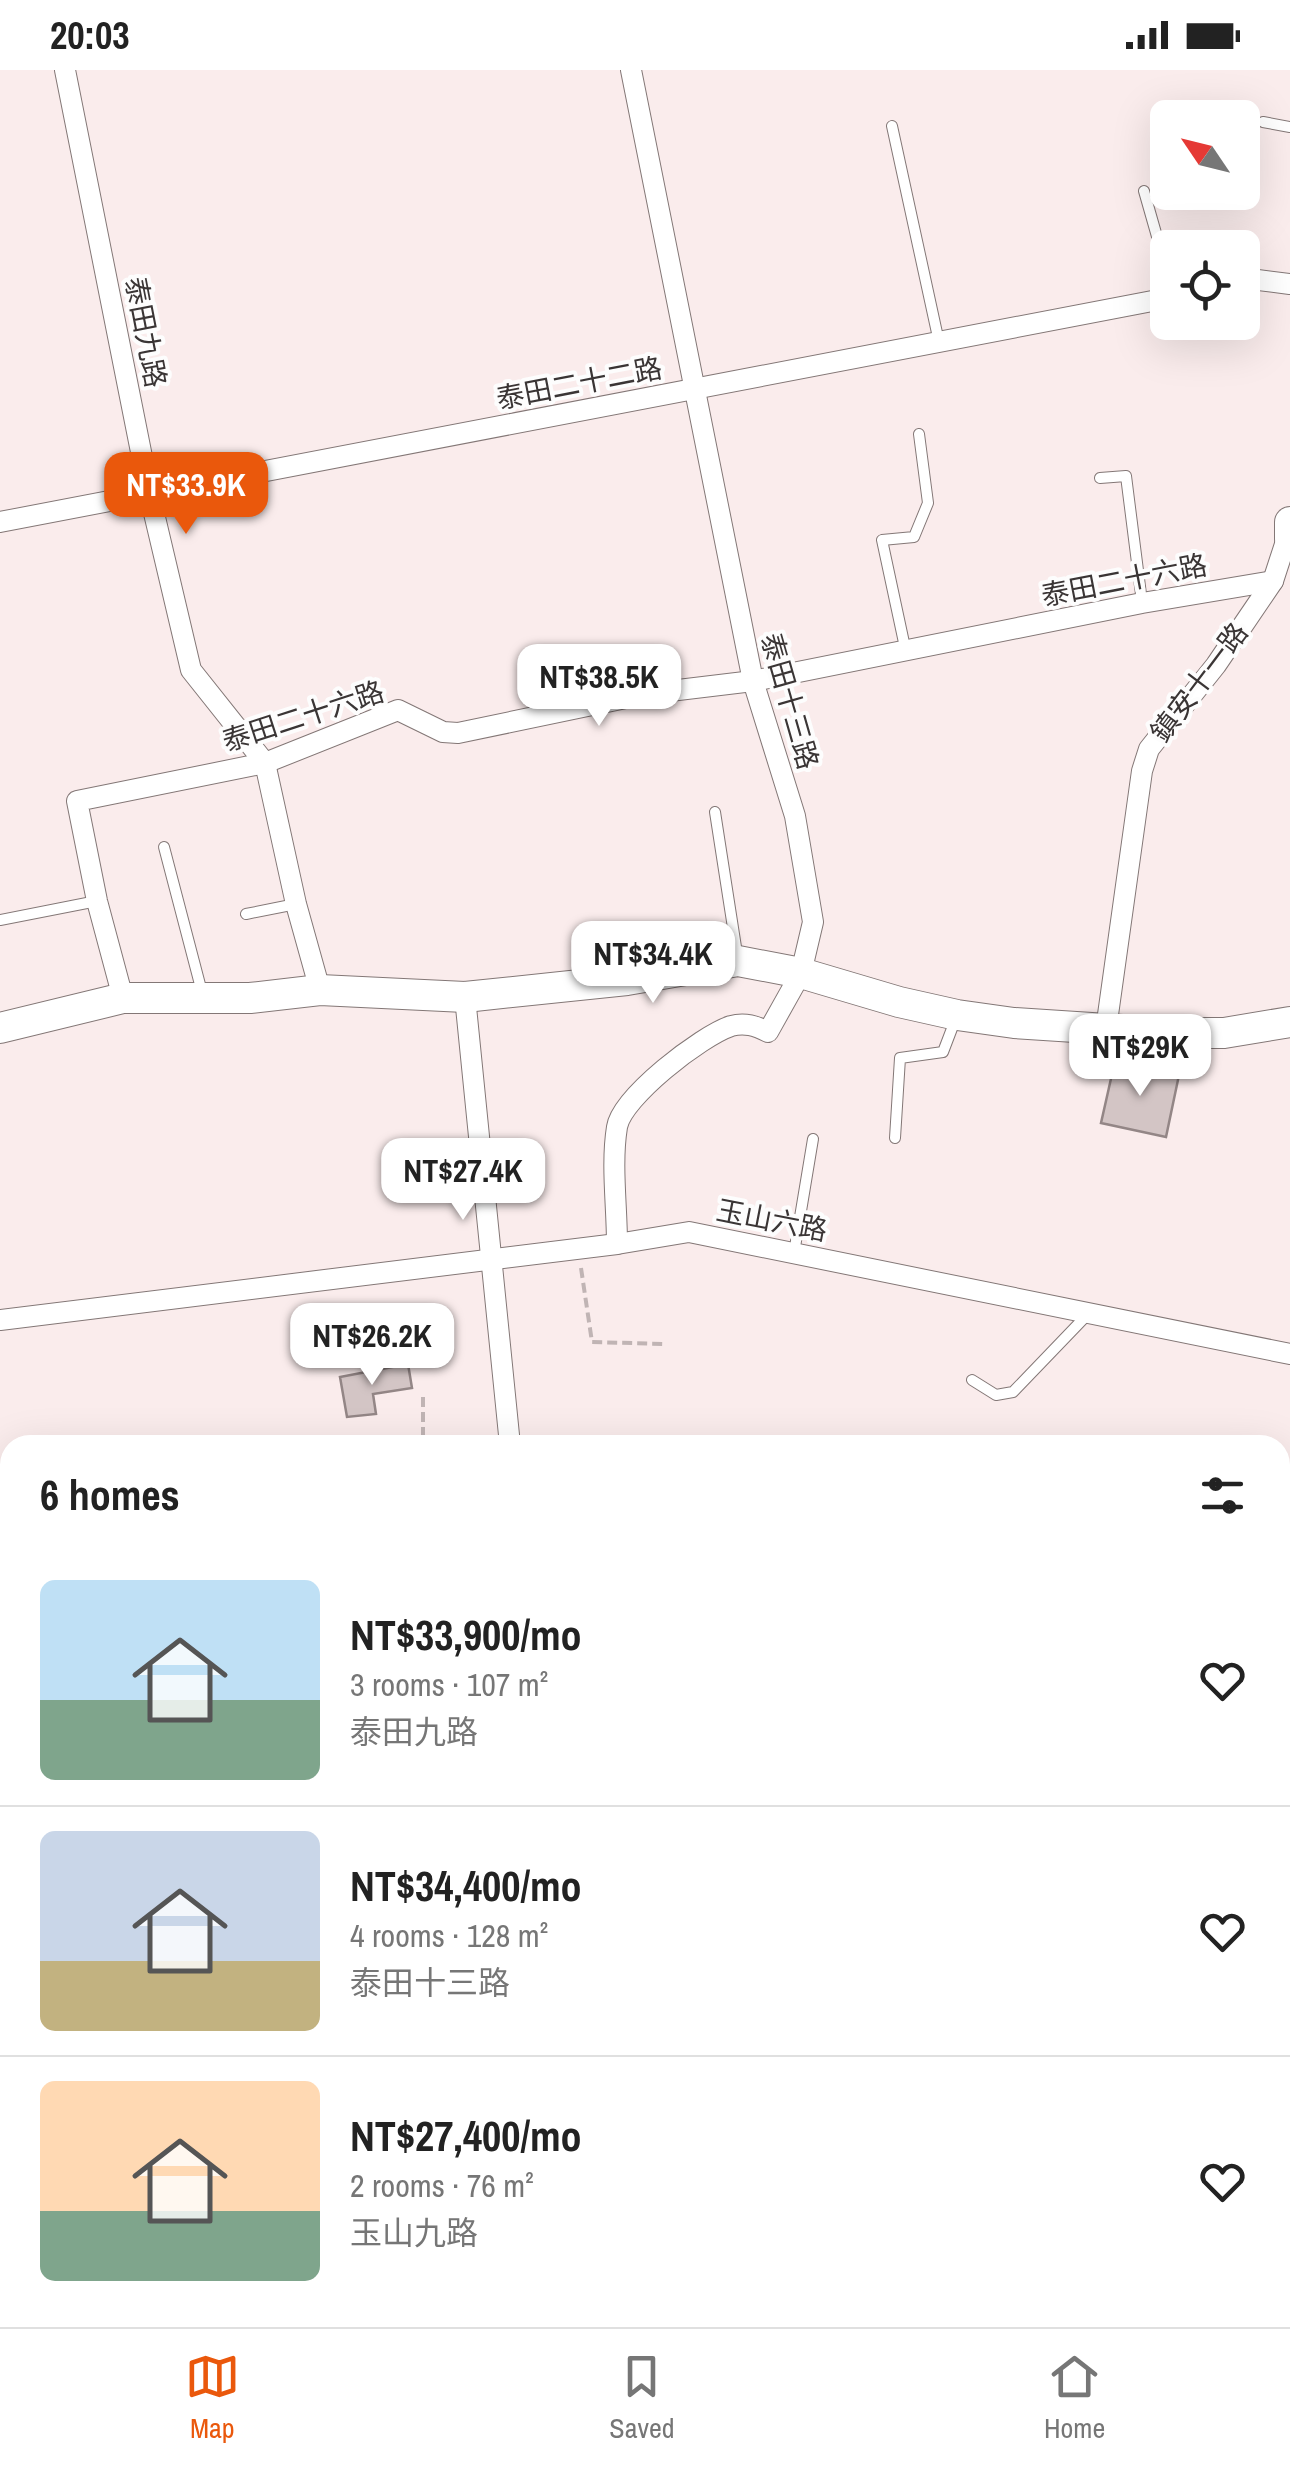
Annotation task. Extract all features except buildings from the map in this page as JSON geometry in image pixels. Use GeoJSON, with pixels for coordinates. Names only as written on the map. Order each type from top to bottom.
{"type":"FeatureCollection","features":[{"type":"Feature","properties":{"kind":"street","name":"泰田九路"},"geometry":{"type":"LineString","coordinates":[[65,70],[150,492],[191,670],[265,764],[320,990]]}},
{"type":"Feature","properties":{"kind":"street","name":"泰田十三路"},"geometry":{"type":"LineString","coordinates":[[617,1244],[617,1123],[657,1074],[696,1043],[733,1025],[752,1024],[768,1032],[801,973],[813,922],[795,816],[752,681],[632,70]]}},
{"type":"Feature","properties":{"kind":"street"},"geometry":{"type":"LineString","coordinates":[[1260,280],[1290,284]]}},
{"type":"Feature","properties":{"kind":"street","name":"泰田二十二路"},"geometry":{"type":"LineString","coordinates":[[0,522],[1150,301]]}},
{"type":"Feature","properties":{"kind":"street","name":"鎮安十一路"},"geometry":{"type":"LineString","coordinates":[[1106,1029],[1142,772],[1149,749],[1216,665],[1273,581],[1289,532]]}},
{"type":"Feature","properties":{"kind":"street","name":"泰田二十六路"},"geometry":{"type":"LineString","coordinates":[[123,998],[96,901],[77,801],[265,764],[398,710],[443,732],[458,733],[645,694],[752,681],[1142,603],[1273,581]]}},
{"type":"Feature","properties":{"kind":"street"},"geometry":{"type":"LineString","coordinates":[[0,1028],[123,998],[204,1000],[320,990],[465,997],[627,980],[738,962],[801,973],[957,1016],[1014,1023],[1224,1034],[1290,1022]]}},
{"type":"Feature","properties":{"kind":"street"},"geometry":{"type":"LineString","coordinates":[[465,997],[509,1435]]}},
{"type":"Feature","properties":{"kind":"street","name":"玉山六路"},"geometry":{"type":"LineString","coordinates":[[0,1320],[689,1232],[1290,1354]]}},
{"type":"Feature","properties":{"kind":"lane"},"geometry":{"type":"LineString","coordinates":[[1263,122],[1290,128]]}},
{"type":"Feature","properties":{"kind":"lane"},"geometry":{"type":"LineString","coordinates":[[892,126],[938,342]]}},
{"type":"Feature","properties":{"kind":"lane"},"geometry":{"type":"LineString","coordinates":[[1144,191],[1155,230]]}},
{"type":"Feature","properties":{"kind":"lane"},"geometry":{"type":"LineString","coordinates":[[906,652],[882,540],[914,537],[928,504],[919,434]]}},
{"type":"Feature","properties":{"kind":"lane"},"geometry":{"type":"LineString","coordinates":[[1100,478],[1126,476],[1142,603]]}},
{"type":"Feature","properties":{"kind":"lane"},"geometry":{"type":"LineString","coordinates":[[715,812],[738,962]]}},
{"type":"Feature","properties":{"kind":"lane"},"geometry":{"type":"LineString","coordinates":[[164,847],[204,1000]]}},
{"type":"Feature","properties":{"kind":"lane"},"geometry":{"type":"LineString","coordinates":[[0,920],[96,901]]}},
{"type":"Feature","properties":{"kind":"lane"},"geometry":{"type":"LineString","coordinates":[[246,914],[296,904]]}},
{"type":"Feature","properties":{"kind":"lane"},"geometry":{"type":"LineString","coordinates":[[895,1138],[900,1058],[943,1052],[957,1016]]}},
{"type":"Feature","properties":{"kind":"lane"},"geometry":{"type":"LineString","coordinates":[[794,1252],[813,1138]]}},
{"type":"Feature","properties":{"kind":"lane"},"geometry":{"type":"LineString","coordinates":[[972,1380],[996,1395],[1013,1392],[1090,1312]]}},
{"type":"Feature","properties":{"kind":"path"},"geometry":{"type":"LineString","coordinates":[[578,1247],[592,1342],[666,1344]]}},
{"type":"Feature","properties":{"kind":"path"},"geometry":{"type":"LineString","coordinates":[[424,1397],[424,1435]]}}]}
